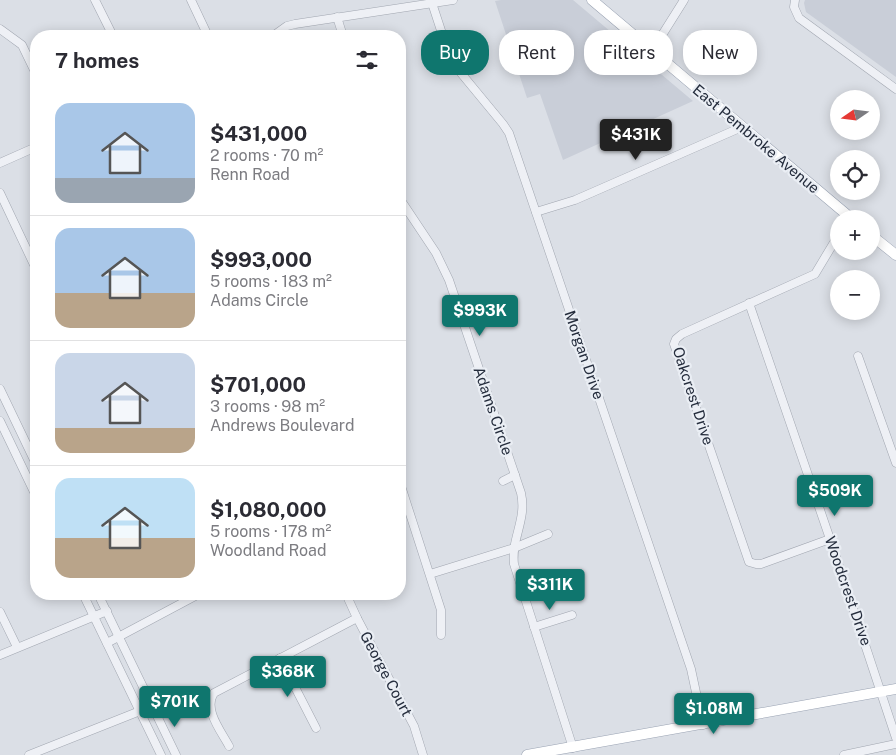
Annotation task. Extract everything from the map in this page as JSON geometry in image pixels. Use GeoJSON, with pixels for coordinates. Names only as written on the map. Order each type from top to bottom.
{"type":"FeatureCollection","features":[{"type":"Feature","properties":{"kind":"main road","name":"East Pembroke Avenue"},"geometry":{"type":"LineString","coordinates":[[592,0],[627,30]]}},
{"type":"Feature","properties":{"kind":"main road","name":"East Pembroke Avenue"},"geometry":{"type":"LineString","coordinates":[[673,68],[840,210]]}},
{"type":"Feature","properties":{"kind":"main road"},"geometry":{"type":"LineString","coordinates":[[880,242],[896,255]]}},
{"type":"Feature","properties":{"kind":"main road"},"geometry":{"type":"LineString","coordinates":[[527,755],[896,689]]}},
{"type":"Feature","properties":{"kind":"street"},"geometry":{"type":"LineString","coordinates":[[95,0],[110,30]]}},
{"type":"Feature","properties":{"kind":"street"},"geometry":{"type":"LineString","coordinates":[[191,0],[205,30]]}},
{"type":"Feature","properties":{"kind":"street"},"geometry":{"type":"LineString","coordinates":[[284,30],[295,24],[452,0]]}},
{"type":"Feature","properties":{"kind":"street"},"geometry":{"type":"LineString","coordinates":[[665,30],[684,0]]}},
{"type":"Feature","properties":{"kind":"street"},"geometry":{"type":"LineString","coordinates":[[795,0],[794,7],[798,18],[896,89]]}},
{"type":"Feature","properties":{"kind":"street","name":"Morgan Drive"},"geometry":{"type":"LineString","coordinates":[[432,3],[451,61],[506,128],[691,669],[703,725]]}},
{"type":"Feature","properties":{"kind":"street"},"geometry":{"type":"LineString","coordinates":[[337,17],[341,30]]}},
{"type":"Feature","properties":{"kind":"street"},"geometry":{"type":"LineString","coordinates":[[0,29],[22,45],[30,62]]}},
{"type":"Feature","properties":{"kind":"street"},"geometry":{"type":"LineString","coordinates":[[536,212],[574,200],[742,126]]}},
{"type":"Feature","properties":{"kind":"street"},"geometry":{"type":"LineString","coordinates":[[0,163],[30,150]]}},
{"type":"Feature","properties":{"kind":"street"},"geometry":{"type":"LineString","coordinates":[[0,193],[30,256]]}},
{"type":"Feature","properties":{"kind":"street","name":"Adams Circle"},"geometry":{"type":"LineString","coordinates":[[406,208],[436,254],[449,280],[521,493],[524,510],[514,548],[515,569],[573,748]]}},
{"type":"Feature","properties":{"kind":"street","name":"Oakcrest Drive"},"geometry":{"type":"LineString","coordinates":[[830,249],[815,274],[682,334],[676,339],[674,344],[747,558],[752,564],[761,564],[830,539]]}},
{"type":"Feature","properties":{"kind":"street","name":"Woodcrest Drive"},"geometry":{"type":"LineString","coordinates":[[749,303],[896,738]]}},
{"type":"Feature","properties":{"kind":"street"},"geometry":{"type":"LineString","coordinates":[[858,356],[896,463]]}},
{"type":"Feature","properties":{"kind":"street"},"geometry":{"type":"LineString","coordinates":[[0,389],[30,452]]}},
{"type":"Feature","properties":{"kind":"street"},"geometry":{"type":"LineString","coordinates":[[0,422],[30,484]]}},
{"type":"Feature","properties":{"kind":"street"},"geometry":{"type":"LineString","coordinates":[[504,481],[515,475]]}},
{"type":"Feature","properties":{"kind":"street"},"geometry":{"type":"LineString","coordinates":[[406,501],[441,610],[441,635]]}},
{"type":"Feature","properties":{"kind":"street"},"geometry":{"type":"LineString","coordinates":[[430,574],[514,548],[548,534]]}},
{"type":"Feature","properties":{"kind":"street"},"geometry":{"type":"LineString","coordinates":[[86,600],[161,755]]}},
{"type":"Feature","properties":{"kind":"street"},"geometry":{"type":"LineString","coordinates":[[101,600],[176,755]]}},
{"type":"Feature","properties":{"kind":"street"},"geometry":{"type":"LineString","coordinates":[[107,643],[186,600]]}},
{"type":"Feature","properties":{"kind":"street","name":"George Court"},"geometry":{"type":"LineString","coordinates":[[349,600],[414,726],[423,755]]}},
{"type":"Feature","properties":{"kind":"street"},"geometry":{"type":"LineString","coordinates":[[0,655],[106,611]]}},
{"type":"Feature","properties":{"kind":"street"},"geometry":{"type":"LineString","coordinates":[[0,612],[17,648]]}},
{"type":"Feature","properties":{"kind":"street"},"geometry":{"type":"LineString","coordinates":[[534,627],[572,615]]}},
{"type":"Feature","properties":{"kind":"street"},"geometry":{"type":"LineString","coordinates":[[229,746],[211,711],[210,703],[212,696],[217,691],[357,618]]}},
{"type":"Feature","properties":{"kind":"street"},"geometry":{"type":"LineString","coordinates":[[280,658],[316,728]]}},
{"type":"Feature","properties":{"kind":"street"},"geometry":{"type":"LineString","coordinates":[[29,755],[140,711]]}},
{"type":"Feature","properties":{"kind":"street"},"geometry":{"type":"LineString","coordinates":[[844,755],[896,744]]}},
{"type":"Feature","properties":{"kind":"shaded area"},"geometry":{"type":"Polygon","coordinates":[[[573,0],[609,30],[584,30],[584,75],[662,75],[693,101],[563,160],[540,94],[527,98],[519,75],[574,75],[574,30],[505,30],[495,1],[573,0]]]}},
{"type":"Feature","properties":{"kind":"shaded area"},"geometry":{"type":"Polygon","coordinates":[[[805,0],[896,0],[896,77],[806,12],[805,0]]]}}]}
